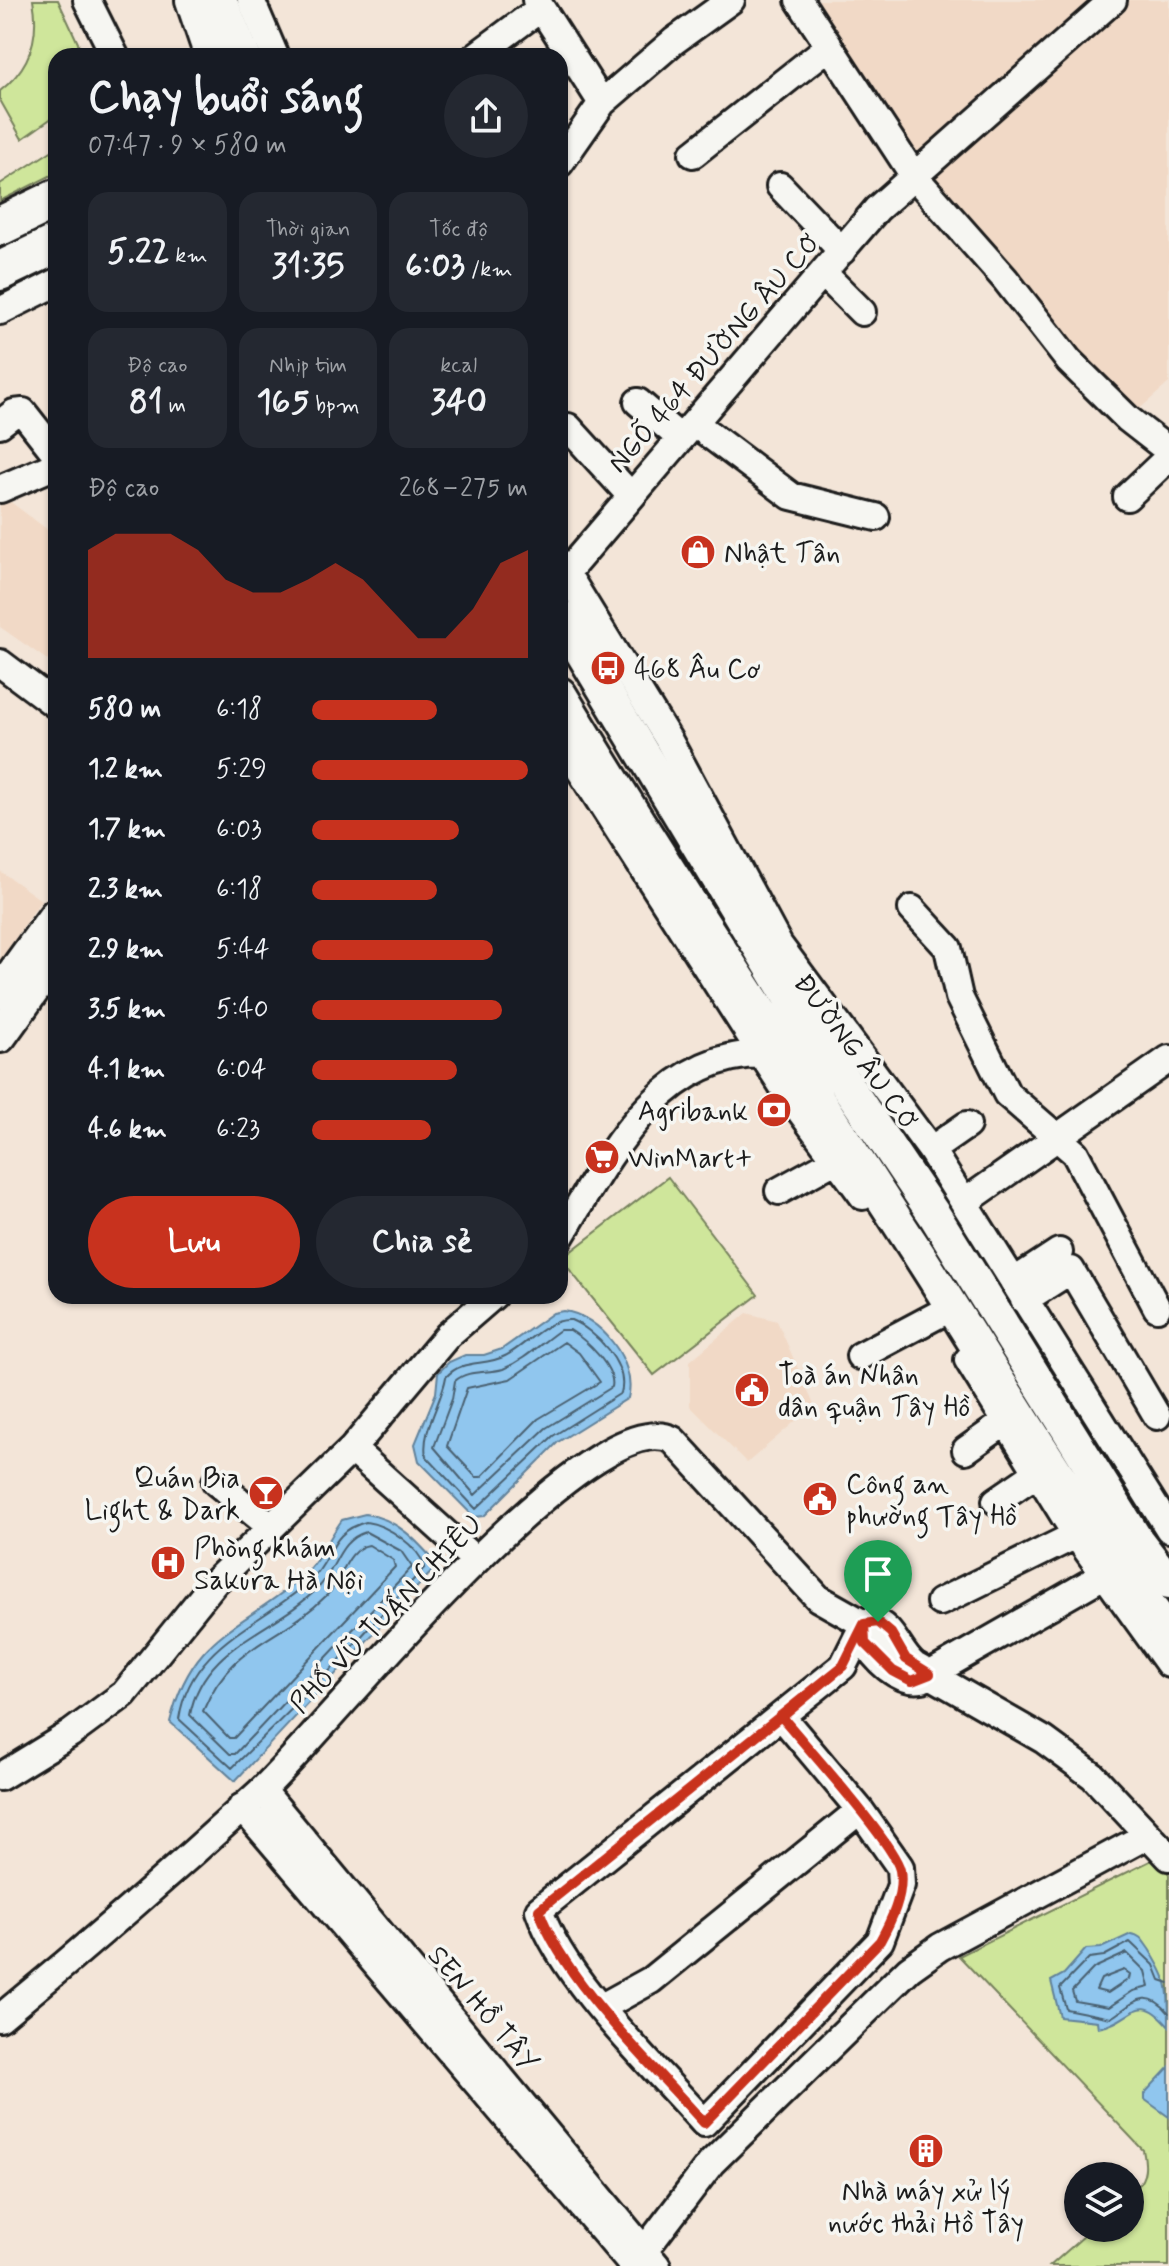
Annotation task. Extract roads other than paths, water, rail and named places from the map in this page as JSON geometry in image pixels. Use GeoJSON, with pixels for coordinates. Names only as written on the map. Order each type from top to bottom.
{"type":"FeatureCollection","features":[{"type":"Feature","properties":{"kind":"highway"},"geometry":{"type":"LineString","coordinates":[[0,226],[48,203]]}},
{"type":"Feature","properties":{"kind":"highway"},"geometry":{"type":"LineString","coordinates":[[0,271],[48,248]]}},
{"type":"Feature","properties":{"kind":"main road"},"geometry":{"type":"LineString","coordinates":[[192,0],[208,48]]}},
{"type":"Feature","properties":{"kind":"main road"},"geometry":{"type":"LineString","coordinates":[[220,0],[241,48]]}},
{"type":"Feature","properties":{"kind":"main road","name":"ĐƯỜNG ÂU CƠ"},"geometry":{"type":"LineString","coordinates":[[568,629],[795,1007],[935,1216],[1136,1539],[1169,1582]]}},
{"type":"Feature","properties":{"kind":"main road","name":"ĐƯỜNG ÂU CƠ"},"geometry":{"type":"LineString","coordinates":[[568,708],[764,1040],[911,1243],[1111,1571],[1169,1632]]}},
{"type":"Feature","properties":{"kind":"main road"},"geometry":{"type":"LineString","coordinates":[[0,992],[48,926]]}},
{"type":"Feature","properties":{"kind":"main road"},"geometry":{"type":"LineString","coordinates":[[0,1036],[48,969]]}},
{"type":"Feature","properties":{"kind":"main road"},"geometry":{"type":"LineString","coordinates":[[764,1040],[795,1007]]}},
{"type":"Feature","properties":{"kind":"street"},"geometry":{"type":"LineString","coordinates":[[87,0],[111,48]]}},
{"type":"Feature","properties":{"kind":"street"},"geometry":{"type":"LineString","coordinates":[[251,0],[272,48]]}},
{"type":"Feature","properties":{"kind":"street"},"geometry":{"type":"LineString","coordinates":[[568,152],[602,103],[674,41],[731,0]]}},
{"type":"Feature","properties":{"kind":"street"},"geometry":{"type":"LineString","coordinates":[[799,0],[827,48],[914,176],[1005,279],[1069,361],[1169,454],[1127,497]]}},
{"type":"Feature","properties":{"kind":"street","name":"NGÕ 464 ĐƯỜNG ÂU CƠ"},"geometry":{"type":"LineString","coordinates":[[568,566],[877,209],[1113,0]]}},
{"type":"Feature","properties":{"kind":"street"},"geometry":{"type":"LineString","coordinates":[[486,48],[539,4],[567,48]]}},
{"type":"Feature","properties":{"kind":"street"},"geometry":{"type":"LineString","coordinates":[[693,154],[827,48]]}},
{"type":"Feature","properties":{"kind":"street"},"geometry":{"type":"LineString","coordinates":[[568,50],[602,103]]}},
{"type":"Feature","properties":{"kind":"street"},"geometry":{"type":"LineString","coordinates":[[780,186],[842,251]]}},
{"type":"Feature","properties":{"kind":"street"},"geometry":{"type":"LineString","coordinates":[[823,273],[862,312]]}},
{"type":"Feature","properties":{"kind":"street"},"geometry":{"type":"LineString","coordinates":[[0,311],[48,287]]}},
{"type":"Feature","properties":{"kind":"street"},"geometry":{"type":"LineString","coordinates":[[638,402],[791,496],[876,517]]}},
{"type":"Feature","properties":{"kind":"street"},"geometry":{"type":"LineString","coordinates":[[0,424],[14,413],[23,412],[48,444]]}},
{"type":"Feature","properties":{"kind":"street"},"geometry":{"type":"LineString","coordinates":[[568,427],[631,496]]}},
{"type":"Feature","properties":{"kind":"street"},"geometry":{"type":"LineString","coordinates":[[0,489],[48,468]]}},
{"type":"Feature","properties":{"kind":"street","name":"ĐƯỜNG ÂU CƠ"},"geometry":{"type":"LineString","coordinates":[[568,582],[668,739],[779,945],[931,1150],[1169,1529]]}},
{"type":"Feature","properties":{"kind":"street"},"geometry":{"type":"LineString","coordinates":[[0,663],[48,699]]}},
{"type":"Feature","properties":{"kind":"street","name":"ĐƯỜNG ÂU CƠ"},"geometry":{"type":"LineString","coordinates":[[568,751],[764,1040],[837,1159],[941,1313],[1004,1423],[1076,1535],[1111,1571],[1169,1664]]}},
{"type":"Feature","properties":{"kind":"street"},"geometry":{"type":"LineString","coordinates":[[912,909],[948,948],[959,997],[1007,1094],[1055,1139],[1075,1153],[1157,1308]]}},
{"type":"Feature","properties":{"kind":"street"},"geometry":{"type":"LineString","coordinates":[[568,1225],[634,1122],[657,1097],[677,1082],[764,1040]]}},
{"type":"Feature","properties":{"kind":"street"},"geometry":{"type":"LineString","coordinates":[[965,1202],[1169,1059]]}},
{"type":"Feature","properties":{"kind":"street"},"geometry":{"type":"LineString","coordinates":[[931,1150],[967,1125]]}},
{"type":"Feature","properties":{"kind":"street"},"geometry":{"type":"LineString","coordinates":[[779,1191],[837,1159]]}},
{"type":"Feature","properties":{"kind":"street"},"geometry":{"type":"LineString","coordinates":[[1019,1291],[1059,1252]]}},
{"type":"Feature","properties":{"kind":"street"},"geometry":{"type":"LineString","coordinates":[[1019,1291],[1071,1270],[1157,1416]]}},
{"type":"Feature","properties":{"kind":"street"},"geometry":{"type":"LineString","coordinates":[[0,1777],[70,1734],[124,1694],[183,1617],[352,1449],[448,1335],[484,1304]]}},
{"type":"Feature","properties":{"kind":"street"},"geometry":{"type":"LineString","coordinates":[[860,1356],[941,1313]]}},
{"type":"Feature","properties":{"kind":"street"},"geometry":{"type":"LineString","coordinates":[[966,1450],[1004,1423]]}},
{"type":"Feature","properties":{"kind":"street","name":"PHỐ VŨ TUẤN CHIÊU"},"geometry":{"type":"LineString","coordinates":[[0,2018],[168,1878],[262,1790],[474,1559],[591,1462],[643,1436],[664,1436],[693,1459],[818,1598],[864,1624]]}},
{"type":"Feature","properties":{"kind":"street"},"geometry":{"type":"LineString","coordinates":[[352,1449],[474,1559]]}},
{"type":"Feature","properties":{"kind":"street"},"geometry":{"type":"LineString","coordinates":[[996,1501],[1037,1473]]}},
{"type":"Feature","properties":{"kind":"street"},"geometry":{"type":"LineString","coordinates":[[216,1482],[271,1527]]}},
{"type":"Feature","properties":{"kind":"street"},"geometry":{"type":"LineString","coordinates":[[940,1602],[1076,1535]]}},
{"type":"Feature","properties":{"kind":"street"},"geometry":{"type":"LineString","coordinates":[[864,1624],[865,1643],[893,1671],[912,1681],[930,1674],[1111,1571]]}},
{"type":"Feature","properties":{"kind":"street"},"geometry":{"type":"LineString","coordinates":[[782,1717],[860,1810],[900,1867],[901,1885],[880,1941],[704,2123],[602,2007],[549,1940],[539,1910],[843,1666],[864,1624]]}},
{"type":"Feature","properties":{"kind":"street"},"geometry":{"type":"LineString","coordinates":[[930,1674],[1044,1740],[1093,1776],[1146,1836],[1169,1857]]}},
{"type":"Feature","properties":{"kind":"street","name":"SEN HỒ TÂY"},"geometry":{"type":"LineString","coordinates":[[262,1790],[641,2261]]}},
{"type":"Feature","properties":{"kind":"street","name":"SEN HỒ TÂY"},"geometry":{"type":"LineString","coordinates":[[242,1807],[641,2261]]}},
{"type":"Feature","properties":{"kind":"street"},"geometry":{"type":"LineString","coordinates":[[602,2007],[651,1980],[860,1810]]}},
{"type":"Feature","properties":{"kind":"street"},"geometry":{"type":"LineString","coordinates":[[641,2261],[711,2163],[909,1969],[940,1947],[1146,1836]]}},
{"type":"Feature","properties":{"kind":"water"},"geometry":{"type":"Polygon","coordinates":[[[563,1311],[590,1321],[613,1342],[627,1370],[630,1384],[628,1398],[558,1442],[484,1516],[474,1517],[419,1461],[415,1444],[436,1393],[438,1373],[449,1362],[465,1355],[484,1355],[502,1349],[553,1313],[563,1311]]]}},
{"type":"Feature","properties":{"kind":"water"},"geometry":{"type":"Polygon","coordinates":[[[365,1514],[397,1526],[438,1565],[235,1781],[170,1722],[180,1692],[192,1668],[206,1650],[303,1576],[342,1520],[365,1514]]]}},
{"type":"Feature","properties":{"kind":"water"},"geometry":{"type":"Polygon","coordinates":[[[1131,1934],[1143,1941],[1164,1977],[1168,1992],[1169,2026],[1149,2009],[1142,2008],[1098,2028],[1097,2021],[1060,2017],[1051,1981],[1064,1974],[1086,1949],[1101,1948],[1131,1934]]]}},
{"type":"Feature","properties":{"kind":"water"},"geometry":{"type":"Polygon","coordinates":[[[1169,2067],[1169,2117],[1144,2099],[1144,2094],[1169,2067]]]}},
{"type":"Feature","properties":{"kind":"place","name":"Nhật Tân"},"geometry":{"type":"Point","coordinates":[698,552]}},
{"type":"Feature","properties":{"kind":"place","name":"468 Âu Cơ"},"geometry":{"type":"Point","coordinates":[608,668]}},
{"type":"Feature","properties":{"kind":"place","name":"Agribank"},"geometry":{"type":"Point","coordinates":[774,1110]}},
{"type":"Feature","properties":{"kind":"place","name":"WinMart+"},"geometry":{"type":"Point","coordinates":[602,1157]}},
{"type":"Feature","properties":{"kind":"place","name":"Toà án Nhân dân quận Tây Hồ"},"geometry":{"type":"Point","coordinates":[752,1390]}},
{"type":"Feature","properties":{"kind":"place","name":"Quán Bia Light & Dark"},"geometry":{"type":"Point","coordinates":[266,1493]}},
{"type":"Feature","properties":{"kind":"place","name":"Công an phường Tây Hồ"},"geometry":{"type":"Point","coordinates":[820,1499]}},
{"type":"Feature","properties":{"kind":"place","name":"Phòng khám Sakura Hà Nội"},"geometry":{"type":"Point","coordinates":[168,1563]}},
{"type":"Feature","properties":{"kind":"place","name":"Nhà máy xử lý nước thải Hồ Tây"},"geometry":{"type":"Point","coordinates":[926,2151]}}]}
